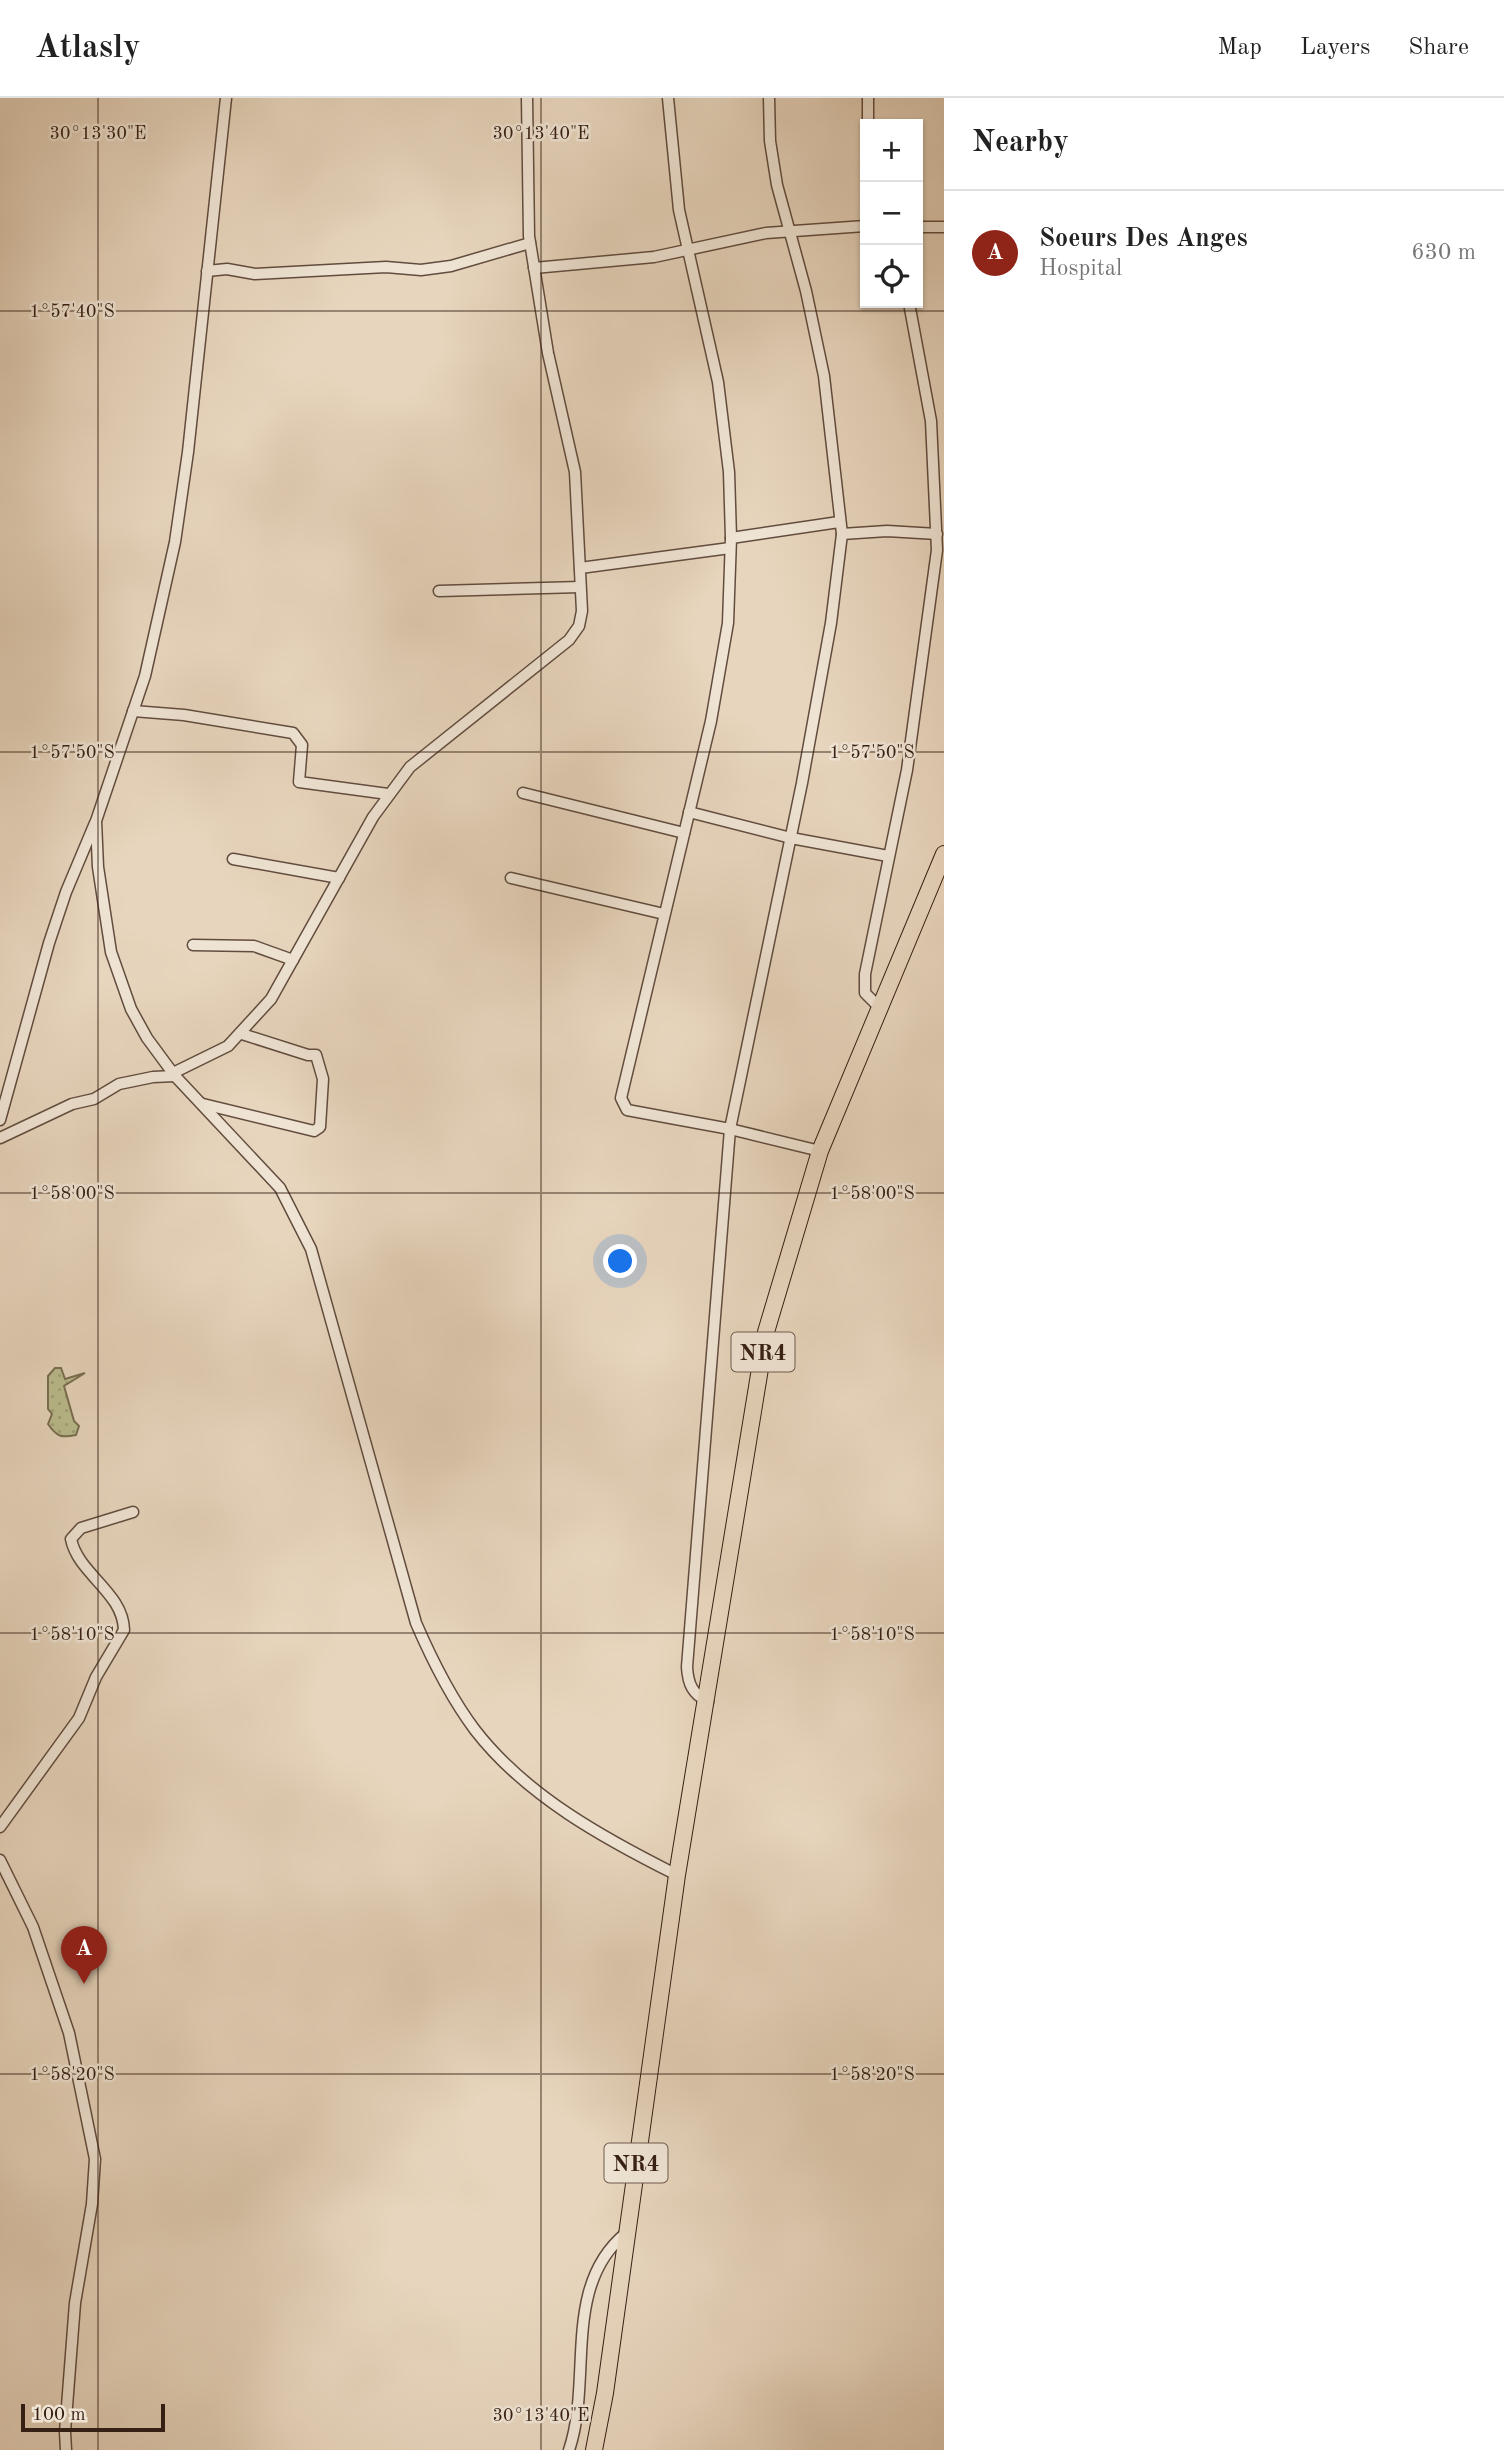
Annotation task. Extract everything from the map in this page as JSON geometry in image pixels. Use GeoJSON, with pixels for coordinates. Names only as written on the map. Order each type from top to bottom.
{"type":"FeatureCollection","features":[{"type":"Feature","properties":{"kind":"highway","name":"NR4"},"geometry":{"type":"LineString","coordinates":[[594,2450],[605,2393],[625,2233],[677,1875],[708,1702],[766,1332],[820,1151],[944,854]]}},
{"type":"Feature","properties":{"kind":"street"},"geometry":{"type":"LineString","coordinates":[[0,1120],[65,892],[96,821],[145,676],[174,542],[188,452],[226,98]]}},
{"type":"Feature","properties":{"kind":"street"},"geometry":{"type":"LineString","coordinates":[[0,1138],[72,1104],[94,1099],[119,1084],[174,1075],[228,1046],[242,1034],[271,999],[388,794],[425,755],[569,640],[581,619],[571,442],[548,353],[530,243],[527,98]]}},
{"type":"Feature","properties":{"kind":"street"},"geometry":{"type":"LineString","coordinates":[[668,98],[674,174],[688,251],[718,382],[729,472],[728,623],[711,721],[623,1082],[623,1105],[636,1112],[730,1129],[820,1151]]}},
{"type":"Feature","properties":{"kind":"street"},"geometry":{"type":"LineString","coordinates":[[708,1702],[697,1696],[690,1686],[687,1667],[730,1129],[791,838],[831,622],[841,528],[824,376],[806,291],[788,232],[770,141],[769,98]]}},
{"type":"Feature","properties":{"kind":"street"},"geometry":{"type":"LineString","coordinates":[[868,98],[868,119]]}},
{"type":"Feature","properties":{"kind":"street"},"geometry":{"type":"LineString","coordinates":[[534,268],[688,251],[766,233],[860,226]]}},
{"type":"Feature","properties":{"kind":"street"},"geometry":{"type":"LineString","coordinates":[[923,227],[944,227]]}},
{"type":"Feature","properties":{"kind":"street"},"geometry":{"type":"LineString","coordinates":[[207,271],[227,269],[255,274],[386,267],[421,270],[451,266],[530,243]]}},
{"type":"Feature","properties":{"kind":"street"},"geometry":{"type":"LineString","coordinates":[[880,1007],[867,997],[864,988],[917,704],[935,586],[937,534],[931,422],[920,346],[910,308]]}},
{"type":"Feature","properties":{"kind":"street"},"geometry":{"type":"LineString","coordinates":[[580,568],[841,528],[937,534]]}},
{"type":"Feature","properties":{"kind":"street"},"geometry":{"type":"LineString","coordinates":[[439,591],[580,587]]}},
{"type":"Feature","properties":{"kind":"street"},"geometry":{"type":"LineString","coordinates":[[133,711],[184,715],[293,733],[302,745],[299,782],[388,794]]}},
{"type":"Feature","properties":{"kind":"street"},"geometry":{"type":"LineString","coordinates":[[523,793],[684,833]]}},
{"type":"Feature","properties":{"kind":"street"},"geometry":{"type":"LineString","coordinates":[[689,812],[791,838],[888,856]]}},
{"type":"Feature","properties":{"kind":"street"},"geometry":{"type":"LineString","coordinates":[[96,821],[98,867],[111,952],[131,1009],[174,1075],[280,1188],[311,1249],[416,1623],[442,1677],[476,1730],[522,1778],[568,1813],[623,1848],[677,1875]]}},
{"type":"Feature","properties":{"kind":"street"},"geometry":{"type":"LineString","coordinates":[[233,859],[339,878]]}},
{"type":"Feature","properties":{"kind":"street"},"geometry":{"type":"LineString","coordinates":[[511,878],[664,914]]}},
{"type":"Feature","properties":{"kind":"street"},"geometry":{"type":"LineString","coordinates":[[192,945],[254,946],[293,960]]}},
{"type":"Feature","properties":{"kind":"street"},"geometry":{"type":"LineString","coordinates":[[203,1104],[314,1131],[320,1127],[323,1079],[316,1055],[308,1055],[242,1034]]}},
{"type":"Feature","properties":{"kind":"street"},"geometry":{"type":"LineString","coordinates":[[0,1827],[79,1718],[96,1677],[124,1630],[121,1612],[75,1551],[71,1539],[81,1528],[133,1513]]}},
{"type":"Feature","properties":{"kind":"street"},"geometry":{"type":"LineString","coordinates":[[0,1860],[33,1927],[69,2033],[94,2159],[92,2204],[75,2303],[66,2450]]}},
{"type":"Feature","properties":{"kind":"street"},"geometry":{"type":"LineString","coordinates":[[569,2450],[577,2410],[586,2306],[598,2264],[625,2233]]}},
{"type":"Feature","properties":{"kind":"green space"},"geometry":{"type":"Polygon","coordinates":[[[55,1368],[61,1368],[65,1379],[85,1373],[64,1386],[74,1421],[79,1426],[76,1435],[60,1436],[48,1424],[52,1414],[48,1409],[48,1376],[55,1368]]]}},
{"type":"Feature","properties":{"kind":"place","name":"Soeurs Des Anges"},"geometry":{"type":"Point","coordinates":[84,1984]}}]}
